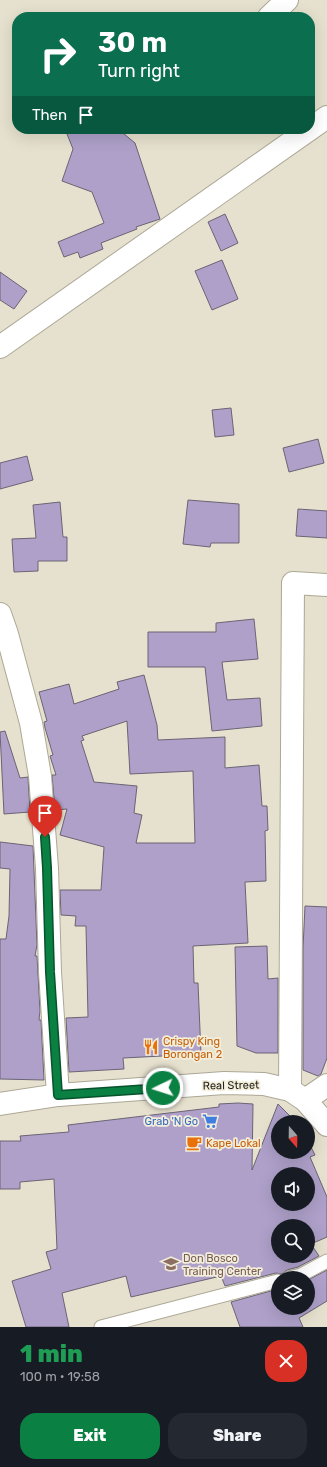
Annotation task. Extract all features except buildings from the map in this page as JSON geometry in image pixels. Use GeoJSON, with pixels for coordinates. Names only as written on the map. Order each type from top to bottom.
{"type":"FeatureCollection","features":[{"type":"Feature","properties":{"kind":"street"},"geometry":{"type":"LineString","coordinates":[[274,12],[287,0]]}},
{"type":"Feature","properties":{"kind":"street"},"geometry":{"type":"LineString","coordinates":[[315,123],[327,117]]}},
{"type":"Feature","properties":{"kind":"street"},"geometry":{"type":"LineString","coordinates":[[0,347],[219,192],[294,134]]}},
{"type":"Feature","properties":{"kind":"street"},"geometry":{"type":"LineString","coordinates":[[327,585],[293,583],[298,1095],[327,1125]]}},
{"type":"Feature","properties":{"kind":"street"},"geometry":{"type":"LineString","coordinates":[[0,614],[8,634],[31,723],[40,776],[47,868],[50,972],[58,1095]]}},
{"type":"Feature","properties":{"kind":"street","name":"Real Street"},"geometry":{"type":"LineString","coordinates":[[0,1104],[58,1095],[224,1083],[264,1084],[298,1095]]}},
{"type":"Feature","properties":{"kind":"street"},"geometry":{"type":"LineString","coordinates":[[298,1095],[327,1085]]}},
{"type":"Feature","properties":{"kind":"lane"},"geometry":{"type":"LineString","coordinates":[[308,1271],[327,1261]]}},
{"type":"Feature","properties":{"kind":"lane"},"geometry":{"type":"LineString","coordinates":[[101,1327],[271,1283]]}},
{"type":"Feature","properties":{"kind":"place","name":"Crispy King Borongan 2"},"geometry":{"type":"Point","coordinates":[151,1047]}},
{"type":"Feature","properties":{"kind":"place","name":"Grab 'N Go"},"geometry":{"type":"Point","coordinates":[210,1121]}},
{"type":"Feature","properties":{"kind":"place","name":"Kape Lokal"},"geometry":{"type":"Point","coordinates":[194,1143]}},
{"type":"Feature","properties":{"kind":"place","name":"Don Bosco Training Center"},"geometry":{"type":"Point","coordinates":[171,1264]}},
{"type":"Feature","properties":{"kind":"route"},"geometry":{"type":"LineString","coordinates":[[45,837],[50,972],[58,1095],[163,1088]]}}]}
